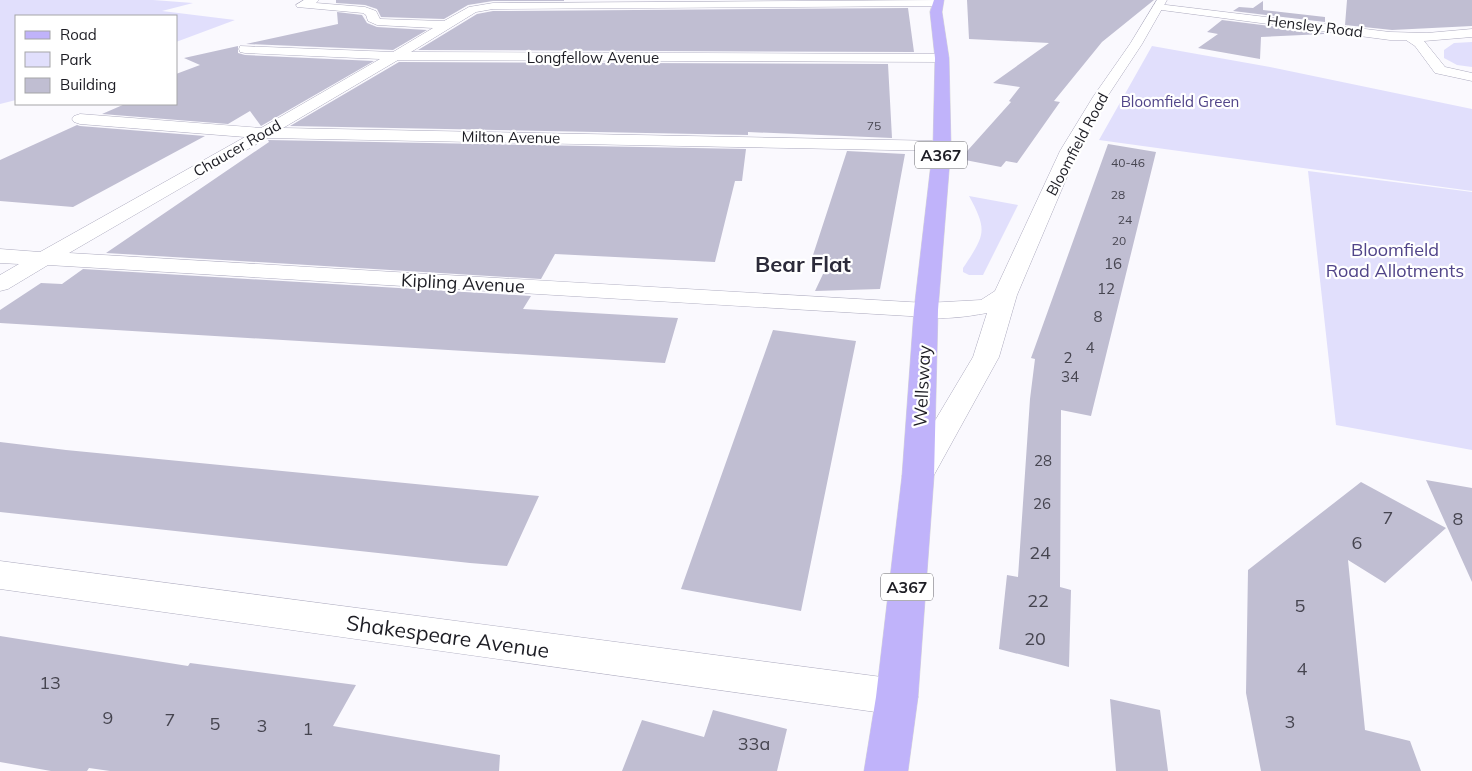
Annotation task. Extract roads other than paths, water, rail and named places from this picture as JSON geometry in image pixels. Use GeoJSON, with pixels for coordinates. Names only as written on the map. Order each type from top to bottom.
{"type":"FeatureCollection","features":[{"type":"Feature","properties":{"kind":"main road","name":"Wellsway"},"geometry":{"type":"LineString","coordinates":[[886,771],[897,697],[918,476],[926,310],[942,146],[942,58],[936,12],[939,2]]}},
{"type":"Feature","properties":{"kind":"street"},"geometry":{"type":"LineString","coordinates":[[314,0],[301,5],[365,10],[372,13],[372,19],[377,22],[446,25]]}},
{"type":"Feature","properties":{"kind":"street"},"geometry":{"type":"LineString","coordinates":[[476,4],[494,6],[939,2]]}},
{"type":"Feature","properties":{"kind":"street","name":"Hensley Road"},"geometry":{"type":"LineString","coordinates":[[1160,3],[1410,37],[1472,33]]}},
{"type":"Feature","properties":{"kind":"street","name":"Bloomfield Road"},"geometry":{"type":"LineString","coordinates":[[918,476],[986,357],[1005,295],[1069,151],[1100,97],[1136,44],[1160,3]]}},
{"type":"Feature","properties":{"kind":"street","name":"Chaucer Road"},"geometry":{"type":"LineString","coordinates":[[0,284],[396,56],[476,4]]}},
{"type":"Feature","properties":{"kind":"street"},"geometry":{"type":"LineString","coordinates":[[1410,37],[1419,43],[1440,70],[1472,77]]}},
{"type":"Feature","properties":{"kind":"street","name":"Longfellow Avenue"},"geometry":{"type":"LineString","coordinates":[[245,49],[396,56],[942,58]]}},
{"type":"Feature","properties":{"kind":"street","name":"Milton Avenue"},"geometry":{"type":"LineString","coordinates":[[80,119],[263,133],[942,146]]}},
{"type":"Feature","properties":{"kind":"street","name":"Kipling Avenue"},"geometry":{"type":"LineString","coordinates":[[0,256],[41,260],[926,310]]}},
{"type":"Feature","properties":{"kind":"street"},"geometry":{"type":"LineString","coordinates":[[926,310],[954,311],[988,306],[1005,295]]}},
{"type":"Feature","properties":{"kind":"street","name":"Shakespeare Avenue"},"geometry":{"type":"LineString","coordinates":[[0,575],[897,697]]}},
{"type":"Feature","properties":{"kind":"district","name":"Bear Flat"},"geometry":{"type":"Point","coordinates":[803,264]}},
{"type":"Feature","properties":{"kind":"park label","name":"Bloomfield Green"},"geometry":{"type":"Point","coordinates":[1180,101]}},
{"type":"Feature","properties":{"kind":"park label","name":"Bloomfield Road Allotments"},"geometry":{"type":"Point","coordinates":[1395,259]}}]}
